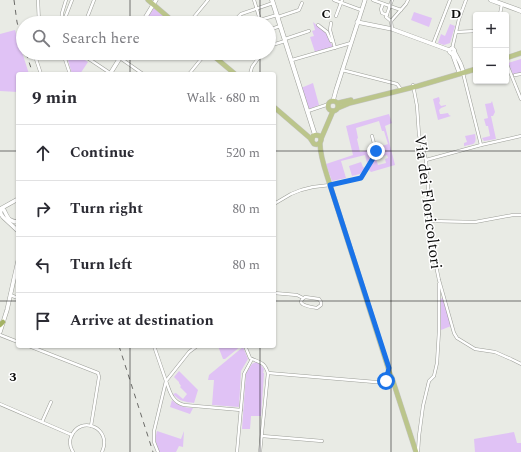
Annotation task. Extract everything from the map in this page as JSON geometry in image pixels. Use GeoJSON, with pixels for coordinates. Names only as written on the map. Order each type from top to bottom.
{"type":"FeatureCollection","features":[{"type":"Feature","properties":{"kind":"main road"},"geometry":{"type":"LineString","coordinates":[[148,0],[167,16]]}},
{"type":"Feature","properties":{"kind":"main road"},"geometry":{"type":"LineString","coordinates":[[491,0],[521,11]]}},
{"type":"Feature","properties":{"kind":"main road"},"geometry":{"type":"LineString","coordinates":[[272,2],[317,138],[330,185],[389,368],[389,379],[395,388],[416,452]]}},
{"type":"Feature","properties":{"kind":"main road"},"geometry":{"type":"LineString","coordinates":[[509,59],[521,54]]}},
{"type":"Feature","properties":{"kind":"main road"},"geometry":{"type":"LineString","coordinates":[[218,60],[233,72]]}},
{"type":"Feature","properties":{"kind":"main road"},"geometry":{"type":"LineString","coordinates":[[331,110],[328,107],[330,101],[336,104],[415,86],[473,69]]}},
{"type":"Feature","properties":{"kind":"main road"},"geometry":{"type":"LineString","coordinates":[[331,110],[336,110],[336,104]]}},
{"type":"Feature","properties":{"kind":"main road"},"geometry":{"type":"LineString","coordinates":[[276,109],[304,133],[317,138]]}},
{"type":"Feature","properties":{"kind":"main road"},"geometry":{"type":"LineString","coordinates":[[322,157],[313,143],[331,110]]}},
{"type":"Feature","properties":{"kind":"street"},"geometry":{"type":"LineString","coordinates":[[38,0],[39,16]]}},
{"type":"Feature","properties":{"kind":"street"},"geometry":{"type":"LineString","coordinates":[[62,16],[66,0]]}},
{"type":"Feature","properties":{"kind":"street"},"geometry":{"type":"LineString","coordinates":[[66,16],[72,0]]}},
{"type":"Feature","properties":{"kind":"street"},"geometry":{"type":"LineString","coordinates":[[87,16],[94,0]]}},
{"type":"Feature","properties":{"kind":"street"},"geometry":{"type":"LineString","coordinates":[[147,16],[156,0]]}},
{"type":"Feature","properties":{"kind":"street"},"geometry":{"type":"LineString","coordinates":[[195,16],[208,0]]}},
{"type":"Feature","properties":{"kind":"street"},"geometry":{"type":"LineString","coordinates":[[254,0],[259,16]]}},
{"type":"Feature","properties":{"kind":"street"},"geometry":{"type":"LineString","coordinates":[[334,0],[341,1],[361,10]]}},
{"type":"Feature","properties":{"kind":"street"},"geometry":{"type":"LineString","coordinates":[[336,104],[336,90],[365,0]]}},
{"type":"Feature","properties":{"kind":"street"},"geometry":{"type":"LineString","coordinates":[[373,0],[401,10]]}},
{"type":"Feature","properties":{"kind":"street"},"geometry":{"type":"LineString","coordinates":[[387,15],[392,0]]}},
{"type":"Feature","properties":{"kind":"street"},"geometry":{"type":"LineString","coordinates":[[391,21],[408,0]]}},
{"type":"Feature","properties":{"kind":"street"},"geometry":{"type":"LineString","coordinates":[[433,44],[449,0]]}},
{"type":"Feature","properties":{"kind":"street"},"geometry":{"type":"LineString","coordinates":[[466,0],[452,51],[462,72],[481,145]]}},
{"type":"Feature","properties":{"kind":"street"},"geometry":{"type":"LineString","coordinates":[[336,16],[341,1]]}},
{"type":"Feature","properties":{"kind":"street"},"geometry":{"type":"LineString","coordinates":[[239,16],[272,2]]}},
{"type":"Feature","properties":{"kind":"street"},"geometry":{"type":"LineString","coordinates":[[277,16],[299,10],[302,3]]}},
{"type":"Feature","properties":{"kind":"street"},"geometry":{"type":"LineString","coordinates":[[383,4],[381,9],[382,13],[387,15],[386,17],[391,21],[392,30]]}},
{"type":"Feature","properties":{"kind":"street"},"geometry":{"type":"LineString","coordinates":[[500,12],[502,4]]}},
{"type":"Feature","properties":{"kind":"street"},"geometry":{"type":"LineString","coordinates":[[357,22],[392,30],[452,51]]}},
{"type":"Feature","properties":{"kind":"street"},"geometry":{"type":"LineString","coordinates":[[331,23],[330,30],[335,48]]}},
{"type":"Feature","properties":{"kind":"street"},"geometry":{"type":"LineString","coordinates":[[318,25],[327,32],[331,41],[333,41]]}},
{"type":"Feature","properties":{"kind":"street"},"geometry":{"type":"LineString","coordinates":[[276,27],[280,26]]}},
{"type":"Feature","properties":{"kind":"street"},"geometry":{"type":"LineString","coordinates":[[276,43],[308,31]]}},
{"type":"Feature","properties":{"kind":"street"},"geometry":{"type":"LineString","coordinates":[[456,32],[473,31]]}},
{"type":"Feature","properties":{"kind":"street"},"geometry":{"type":"LineString","coordinates":[[291,61],[351,43]]}},
{"type":"Feature","properties":{"kind":"street"},"geometry":{"type":"LineString","coordinates":[[36,60],[40,72]]}},
{"type":"Feature","properties":{"kind":"street"},"geometry":{"type":"LineString","coordinates":[[65,60],[69,72]]}},
{"type":"Feature","properties":{"kind":"street"},"geometry":{"type":"LineString","coordinates":[[91,60],[109,72]]}},
{"type":"Feature","properties":{"kind":"street"},"geometry":{"type":"LineString","coordinates":[[111,72],[119,60]]}},
{"type":"Feature","properties":{"kind":"street"},"geometry":{"type":"LineString","coordinates":[[123,60],[140,72]]}},
{"type":"Feature","properties":{"kind":"street"},"geometry":{"type":"LineString","coordinates":[[191,72],[200,60]]}},
{"type":"Feature","properties":{"kind":"street"},"geometry":{"type":"LineString","coordinates":[[251,72],[257,60]]}},
{"type":"Feature","properties":{"kind":"street"},"geometry":{"type":"LineString","coordinates":[[509,68],[521,99]]}},
{"type":"Feature","properties":{"kind":"street"},"geometry":{"type":"LineString","coordinates":[[342,70],[372,78],[387,80],[402,88]]}},
{"type":"Feature","properties":{"kind":"street"},"geometry":{"type":"LineString","coordinates":[[515,75],[521,74]]}},
{"type":"Feature","properties":{"kind":"street","name":"Via dei Floricoltori"},"geometry":{"type":"LineString","coordinates":[[415,86],[419,135],[426,160],[430,237],[439,280],[454,333],[457,338],[476,348],[495,352],[511,358],[521,364]]}},
{"type":"Feature","properties":{"kind":"street"},"geometry":{"type":"LineString","coordinates":[[307,111],[329,104]]}},
{"type":"Feature","properties":{"kind":"street"},"geometry":{"type":"LineString","coordinates":[[276,203],[300,190],[361,178],[375,155],[376,151],[372,136]]}},
{"type":"Feature","properties":{"kind":"street"},"geometry":{"type":"LineString","coordinates":[[426,160],[521,136]]}},
{"type":"Feature","properties":{"kind":"street"},"geometry":{"type":"LineString","coordinates":[[0,209],[16,200]]}},
{"type":"Feature","properties":{"kind":"street"},"geometry":{"type":"LineString","coordinates":[[0,209],[1,216],[16,229]]}},
{"type":"Feature","properties":{"kind":"street"},"geometry":{"type":"LineString","coordinates":[[0,209],[4,210],[10,220],[16,222]]}},
{"type":"Feature","properties":{"kind":"street"},"geometry":{"type":"LineString","coordinates":[[429,221],[475,222],[513,215],[521,215]]}},
{"type":"Feature","properties":{"kind":"street"},"geometry":{"type":"LineString","coordinates":[[16,270],[0,334],[16,341]]}},
{"type":"Feature","properties":{"kind":"street"},"geometry":{"type":"LineString","coordinates":[[416,452],[423,406],[429,382],[434,376],[438,363],[439,280]]}},
{"type":"Feature","properties":{"kind":"street"},"geometry":{"type":"LineString","coordinates":[[276,293],[297,295],[303,298],[317,298],[321,302],[317,308],[304,306],[301,303],[303,298]]}},
{"type":"Feature","properties":{"kind":"street"},"geometry":{"type":"LineString","coordinates":[[10,295],[16,297]]}},
{"type":"Feature","properties":{"kind":"street"},"geometry":{"type":"LineString","coordinates":[[34,348],[98,373],[91,426]]}},
{"type":"Feature","properties":{"kind":"street"},"geometry":{"type":"LineString","coordinates":[[155,348],[172,397],[180,404],[241,410]]}},
{"type":"Feature","properties":{"kind":"street"},"geometry":{"type":"LineString","coordinates":[[158,452],[154,442],[154,431],[166,381],[189,352],[194,348]]}},
{"type":"Feature","properties":{"kind":"street"},"geometry":{"type":"LineString","coordinates":[[246,348],[250,358],[260,362],[266,367],[268,373],[260,452]]}},
{"type":"Feature","properties":{"kind":"street"},"geometry":{"type":"LineString","coordinates":[[237,452],[244,374],[252,359]]}},
{"type":"Feature","properties":{"kind":"street"},"geometry":{"type":"LineString","coordinates":[[268,373],[379,382],[389,379]]}},
{"type":"Feature","properties":{"kind":"street"},"geometry":{"type":"LineString","coordinates":[[379,382],[389,379]]}},
{"type":"Feature","properties":{"kind":"street"},"geometry":{"type":"LineString","coordinates":[[42,422],[51,402]]}},
{"type":"Feature","properties":{"kind":"street"},"geometry":{"type":"LineString","coordinates":[[0,404],[72,435]]}},
{"type":"Feature","properties":{"kind":"street"},"geometry":{"type":"LineString","coordinates":[[73,452],[70,444],[72,435],[81,426],[91,426],[100,431],[104,437],[104,452]]}},
{"type":"Feature","properties":{"kind":"street"},"geometry":{"type":"LineString","coordinates":[[262,436],[322,441]]}},
{"type":"Feature","properties":{"kind":"shaded area"},"geometry":{"type":"Polygon","coordinates":[[[154,8],[163,16],[149,16],[154,8]]]}},
{"type":"Feature","properties":{"kind":"shaded area"},"geometry":{"type":"Polygon","coordinates":[[[414,12],[432,18],[429,27],[411,20],[414,12]]]}},
{"type":"Feature","properties":{"kind":"shaded area"},"geometry":{"type":"Polygon","coordinates":[[[313,22],[326,33],[333,47],[315,52],[310,37],[314,36],[312,31],[315,30],[313,22]]]}},
{"type":"Feature","properties":{"kind":"shaded area"},"geometry":{"type":"Polygon","coordinates":[[[450,24],[455,26],[450,43],[444,45],[438,43],[441,34],[445,36],[450,24]]]}},
{"type":"Feature","properties":{"kind":"shaded area"},"geometry":{"type":"Polygon","coordinates":[[[15,30],[16,60],[25,60],[28,72],[16,72],[16,92],[0,91],[0,34],[15,30]]]}},
{"type":"Feature","properties":{"kind":"shaded area"},"geometry":{"type":"Polygon","coordinates":[[[521,59],[521,73],[513,75],[509,63],[521,59]]]}},
{"type":"Feature","properties":{"kind":"shaded area"},"geometry":{"type":"Polygon","coordinates":[[[68,60],[85,60],[88,62],[81,72],[71,72],[68,60]]]}},
{"type":"Feature","properties":{"kind":"shaded area"},"geometry":{"type":"Polygon","coordinates":[[[313,83],[319,105],[309,109],[301,88],[313,83]]]}},
{"type":"Feature","properties":{"kind":"shaded area"},"geometry":{"type":"Polygon","coordinates":[[[439,97],[439,103],[441,106],[446,105],[439,110],[440,114],[448,113],[451,116],[438,120],[433,99],[439,97]]]}},
{"type":"Feature","properties":{"kind":"shaded area"},"geometry":{"type":"Polygon","coordinates":[[[492,101],[495,112],[493,116],[491,116],[496,139],[484,141],[482,138],[490,136],[488,126],[486,126],[484,119],[488,118],[485,104],[491,103],[492,101]]]}},
{"type":"Feature","properties":{"kind":"shaded area"},"geometry":{"type":"Polygon","coordinates":[[[389,114],[392,123],[385,126],[395,165],[371,172],[369,170],[374,160],[376,159],[378,165],[386,163],[385,159],[388,158],[387,155],[376,158],[376,148],[388,144],[379,121],[356,128],[360,152],[373,149],[373,154],[367,163],[365,155],[341,161],[346,178],[332,181],[326,164],[353,155],[346,126],[389,114]]]}},
{"type":"Feature","properties":{"kind":"shaded area"},"geometry":{"type":"Polygon","coordinates":[[[475,134],[475,142],[464,146],[464,143],[467,142],[465,136],[475,134]]]}},
{"type":"Feature","properties":{"kind":"shaded area"},"geometry":{"type":"Polygon","coordinates":[[[361,162],[365,168],[360,174],[352,176],[349,166],[361,162]]]}},
{"type":"Feature","properties":{"kind":"shaded area"},"geometry":{"type":"Polygon","coordinates":[[[443,298],[451,326],[441,330],[440,299],[443,298]]]}},
{"type":"Feature","properties":{"kind":"shaded area"},"geometry":{"type":"Polygon","coordinates":[[[219,348],[239,348],[225,359],[223,359],[219,348]]]}},
{"type":"Feature","properties":{"kind":"shaded area"},"geometry":{"type":"Polygon","coordinates":[[[243,348],[248,359],[241,371],[239,407],[212,405],[214,380],[208,380],[209,375],[243,348]]]}},
{"type":"Feature","properties":{"kind":"shaded area"},"geometry":{"type":"Polygon","coordinates":[[[256,362],[264,369],[261,416],[251,416],[250,429],[242,429],[246,373],[252,364],[256,362]]]}},
{"type":"Feature","properties":{"kind":"shaded area"},"geometry":{"type":"Polygon","coordinates":[[[179,371],[198,390],[194,403],[182,401],[173,394],[176,393],[183,399],[187,394],[180,387],[179,382],[174,377],[179,371]]]}},
{"type":"Feature","properties":{"kind":"shaded area"},"geometry":{"type":"Polygon","coordinates":[[[172,400],[187,408],[193,408],[190,414],[170,407],[172,400]]]}},
{"type":"Feature","properties":{"kind":"shaded area"},"geometry":{"type":"Polygon","coordinates":[[[157,431],[181,439],[184,431],[183,447],[179,446],[176,452],[159,452],[155,439],[157,431]]]}},
{"type":"Feature","properties":{"kind":"shaded area"},"geometry":{"type":"Polygon","coordinates":[[[514,432],[517,443],[521,443],[521,452],[475,452],[474,439],[514,432]]]}},
{"type":"Feature","properties":{"kind":"railway"},"geometry":{"type":"LineString","coordinates":[[14,0],[16,16]]}},
{"type":"Feature","properties":{"kind":"railway"},"geometry":{"type":"LineString","coordinates":[[28,60],[32,72]]}},
{"type":"Feature","properties":{"kind":"railway"},"geometry":{"type":"LineString","coordinates":[[120,348],[153,452]]}},
{"type":"Feature","properties":{"kind":"route"},"geometry":{"type":"LineString","coordinates":[[376,151],[361,178],[330,185],[389,368],[385,378],[386,381]]}}]}
